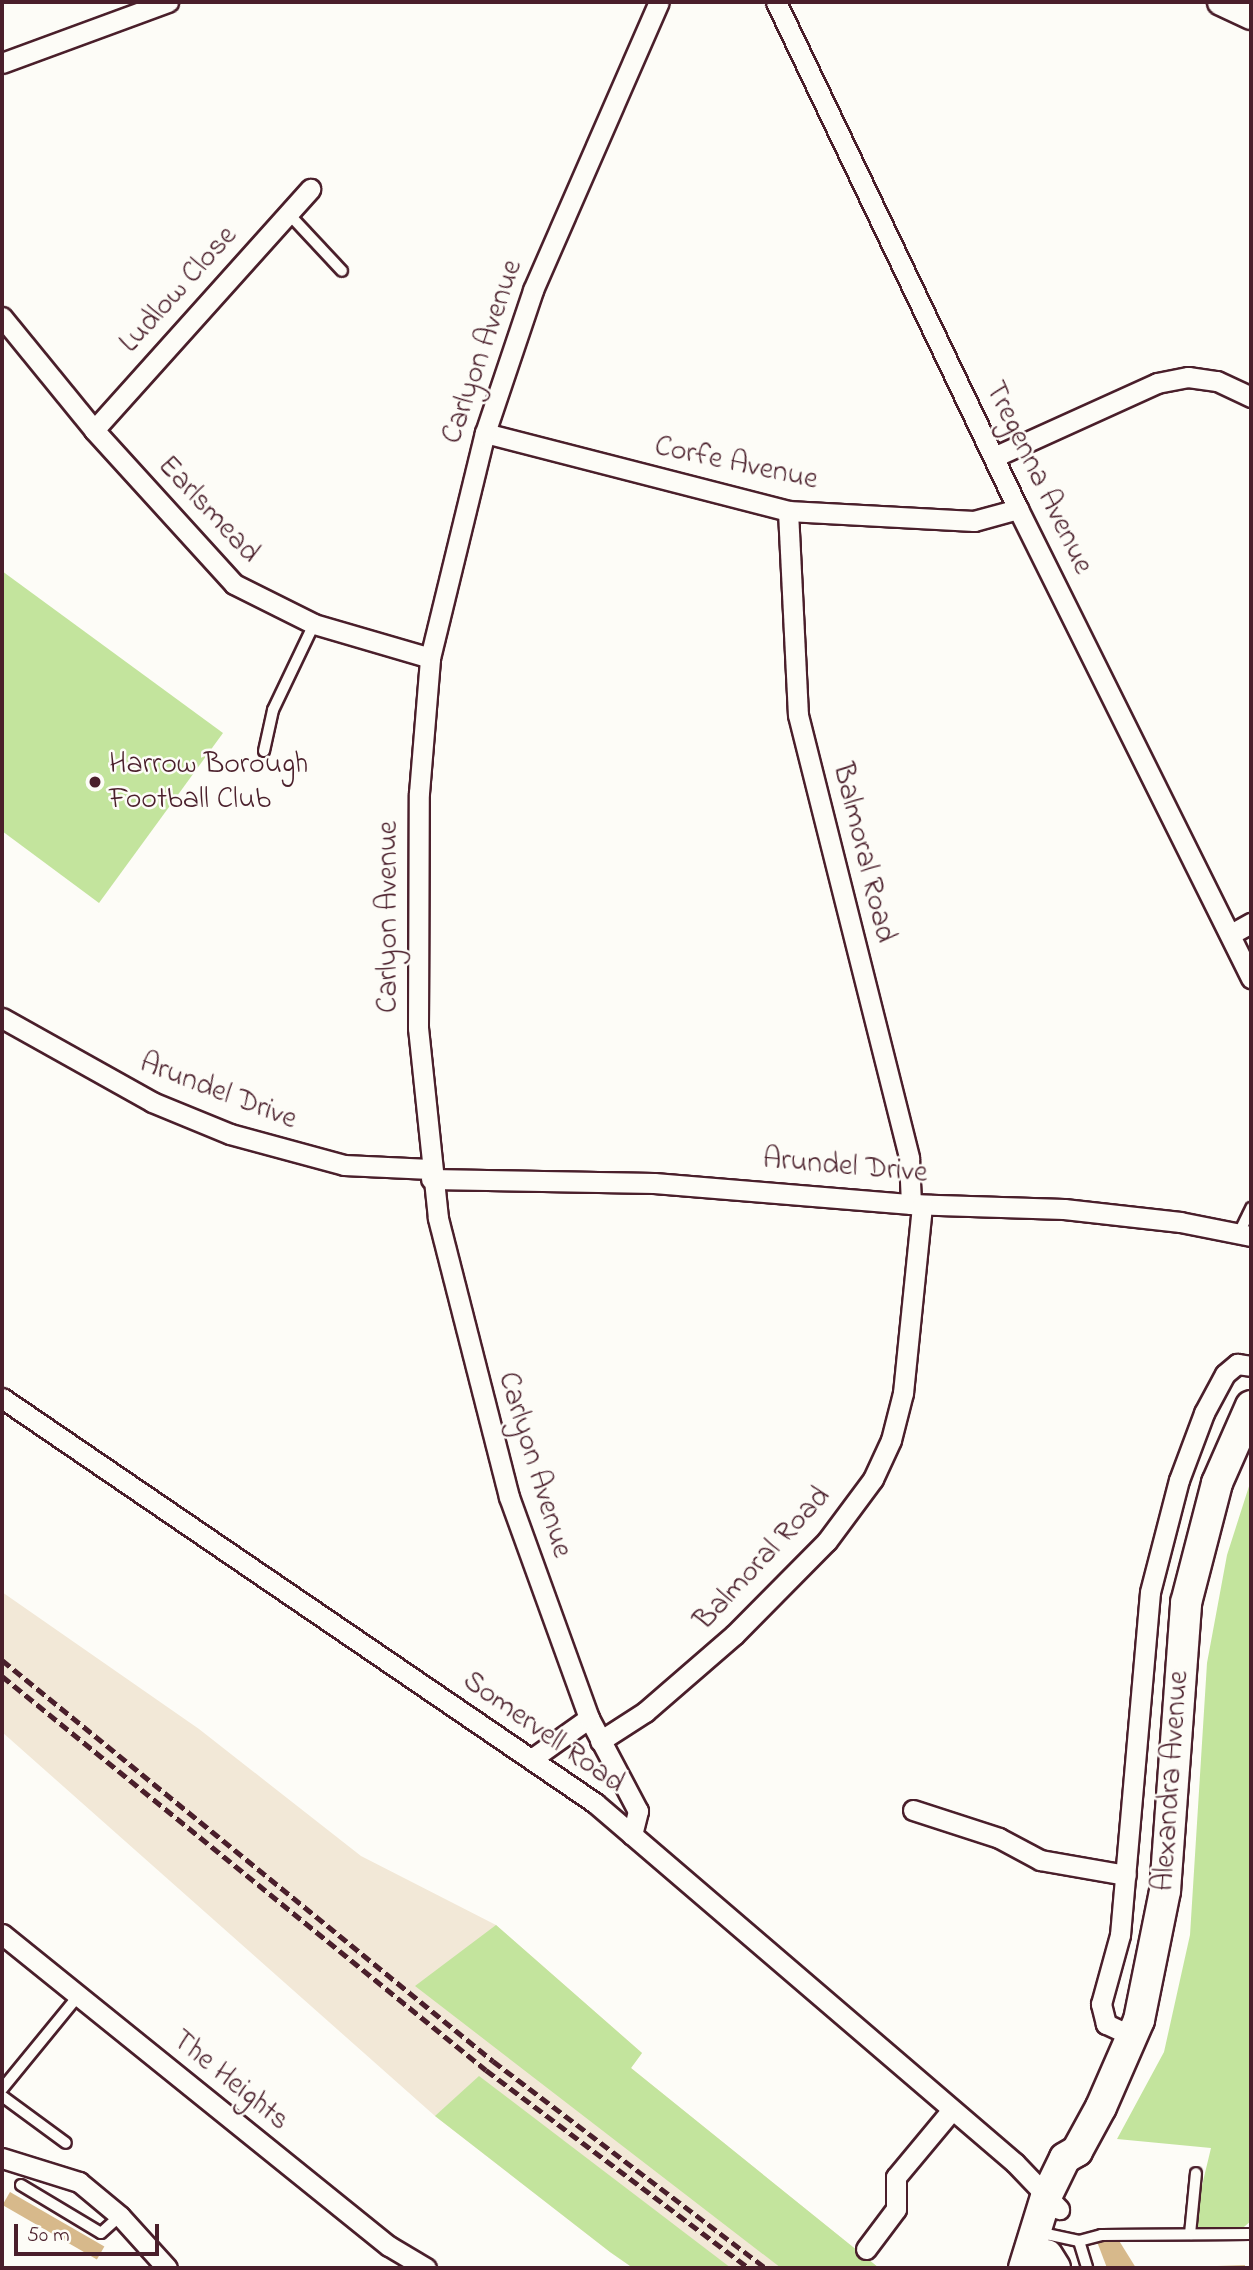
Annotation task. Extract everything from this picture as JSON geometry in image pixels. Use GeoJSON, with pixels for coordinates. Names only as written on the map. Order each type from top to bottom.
{"type":"FeatureCollection","features":[{"type":"Feature","properties":{"kind":"main road","name":"Alexandra Avenue"},"geometry":{"type":"LineString","coordinates":[[1050,2228],[1132,2036],[1156,1945],[1165,1891],[1186,1602],[1217,1483],[1251,1406]]}},
{"type":"Feature","properties":{"kind":"main road"},"geometry":{"type":"LineString","coordinates":[[1000,2268],[1050,2228]]}},
{"type":"Feature","properties":{"kind":"street"},"geometry":{"type":"LineString","coordinates":[[2,63],[168,2]]}},
{"type":"Feature","properties":{"kind":"street","name":"Carlyon Avenue"},"geometry":{"type":"LineString","coordinates":[[632,1835],[638,1811],[589,1718],[509,1497],[474,1371],[430,1174],[418,1028],[419,793],[430,658],[485,433],[533,290],[659,2]]}},
{"type":"Feature","properties":{"kind":"street","name":"Tregenna Avenue"},"geometry":{"type":"LineString","coordinates":[[776,2],[1018,509],[1251,978]]}},
{"type":"Feature","properties":{"kind":"street"},"geometry":{"type":"LineString","coordinates":[[1221,2],[1251,16]]}},
{"type":"Feature","properties":{"kind":"street","name":"Ludlow Close"},"geometry":{"type":"LineString","coordinates":[[94,430],[310,189]]}},
{"type":"Feature","properties":{"kind":"street","name":"Earlsmead"},"geometry":{"type":"LineString","coordinates":[[2,317],[94,430],[234,584],[314,624],[430,658]]}},
{"type":"Feature","properties":{"kind":"street"},"geometry":{"type":"LineString","coordinates":[[994,457],[1157,383],[1188,377],[1217,381],[1251,397]]}},
{"type":"Feature","properties":{"kind":"street","name":"Corfe Avenue"},"geometry":{"type":"LineString","coordinates":[[485,433],[788,511],[974,521],[1018,509]]}},
{"type":"Feature","properties":{"kind":"street","name":"Balmoral Road"},"geometry":{"type":"LineString","coordinates":[[600,1741],[645,1713],[734,1636],[828,1541],[873,1479],[891,1440],[903,1393],[917,1204],[909,1158],[797,715],[788,511]]}},
{"type":"Feature","properties":{"kind":"street"},"geometry":{"type":"LineString","coordinates":[[1231,934],[1251,923]]}},
{"type":"Feature","properties":{"kind":"street","name":"Arundel Drive"},"geometry":{"type":"LineString","coordinates":[[2,1018],[127,1090],[230,1134],[344,1165],[430,1174],[654,1183],[917,1204],[1106,1212],[1245,1235]]}},
{"type":"Feature","properties":{"kind":"street"},"geometry":{"type":"LineString","coordinates":[[1132,2036],[1106,2024],[1100,2015],[1120,1934],[1150,1592],[1168,1519],[1192,1441],[1215,1394],[1237,1364],[1251,1366]]}},
{"type":"Feature","properties":{"kind":"street","name":"Somervell Road"},"geometry":{"type":"LineString","coordinates":[[2,1398],[534,1758],[632,1835],[951,2111],[1015,2163],[1050,2228]]}},
{"type":"Feature","properties":{"kind":"street"},"geometry":{"type":"LineString","coordinates":[[534,1758],[589,1718]]}},
{"type":"Feature","properties":{"kind":"street"},"geometry":{"type":"LineString","coordinates":[[913,1810],[999,1838],[1040,1860],[1126,1875]]}},
{"type":"Feature","properties":{"kind":"street","name":"The Heights"},"geometry":{"type":"LineString","coordinates":[[2,1934],[389,2246],[426,2268]]}},
{"type":"Feature","properties":{"kind":"street"},"geometry":{"type":"LineString","coordinates":[[866,2249],[897,2209],[896,2176],[951,2111]]}},
{"type":"Feature","properties":{"kind":"street"},"geometry":{"type":"LineString","coordinates":[[2,2158],[79,2182],[120,2216],[167,2268]]}},
{"type":"Feature","properties":{"kind":"lane"},"geometry":{"type":"LineString","coordinates":[[288,212],[341,271]]}},
{"type":"Feature","properties":{"kind":"lane"},"geometry":{"type":"LineString","coordinates":[[264,751],[273,710],[314,624]]}},
{"type":"Feature","properties":{"kind":"lane"},"geometry":{"type":"LineString","coordinates":[[1245,1235],[1251,1208]]}},
{"type":"Feature","properties":{"kind":"lane"},"geometry":{"type":"LineString","coordinates":[[2,2089],[78,1996]]}},
{"type":"Feature","properties":{"kind":"lane"},"geometry":{"type":"LineString","coordinates":[[2,2096],[66,2143]]}},
{"type":"Feature","properties":{"kind":"lane"},"geometry":{"type":"LineString","coordinates":[[1190,2234],[1196,2173]]}},
{"type":"Feature","properties":{"kind":"lane"},"geometry":{"type":"LineString","coordinates":[[21,2185],[101,2234],[120,2216]]}},
{"type":"Feature","properties":{"kind":"lane"},"geometry":{"type":"LineString","coordinates":[[1050,2228],[1101,2235],[1251,2234]]}},
{"type":"Feature","properties":{"kind":"lane"},"geometry":{"type":"LineString","coordinates":[[1050,2228],[1087,2268]]}},
{"type":"Feature","properties":{"kind":"shaded area"},"geometry":{"type":"Polygon","coordinates":[[[2,1592],[199,1729],[361,1856],[496,1925],[642,2053],[631,2068],[879,2268],[633,2268],[610,2252],[435,2116],[2,1732],[2,1592]]]}},
{"type":"Feature","properties":{"kind":"green space","name":"Harrow Borough Football Club"},"geometry":{"type":"Polygon","coordinates":[[[2,571],[223,733],[99,903],[2,831],[2,571]]]}},
{"type":"Feature","properties":{"kind":"green space"},"geometry":{"type":"Polygon","coordinates":[[[1251,1480],[1251,2221],[1238,2232],[1192,2227],[1211,2148],[1117,2139],[1164,2052],[1190,1935],[1207,1663],[1227,1555],[1251,1480]]]}},
{"type":"Feature","properties":{"kind":"green space"},"geometry":{"type":"Polygon","coordinates":[[[496,1925],[642,2053],[631,2068],[879,2268],[781,2268],[415,1986],[496,1925]]]}},
{"type":"Feature","properties":{"kind":"green space"},"geometry":{"type":"Polygon","coordinates":[[[479,2076],[731,2268],[633,2268],[610,2252],[435,2116],[479,2076]]]}},
{"type":"Feature","properties":{"kind":"building"},"geometry":{"type":"Polygon","coordinates":[[[10,2192],[104,2246],[97,2259],[2,2205],[10,2192]]]}},
{"type":"Feature","properties":{"kind":"building"},"geometry":{"type":"Polygon","coordinates":[[[1096,2239],[1118,2239],[1136,2268],[1107,2268],[1096,2239]]]}},
{"type":"Feature","properties":{"kind":"building"},"geometry":{"type":"Polygon","coordinates":[[[1245,2265],[1245,2268],[1217,2268],[1217,2266],[1245,2265]]]}},
{"type":"Feature","properties":{"kind":"railway"},"geometry":{"type":"LineString","coordinates":[[2,1660],[493,2061],[766,2268]]}},
{"type":"Feature","properties":{"kind":"railway"},"geometry":{"type":"LineString","coordinates":[[2,1676],[486,2070],[749,2268]]}},
{"type":"Feature","properties":{"kind":"place","name":"Harrow Borough Football Club"},"geometry":{"type":"Point","coordinates":[95,782]}}]}
